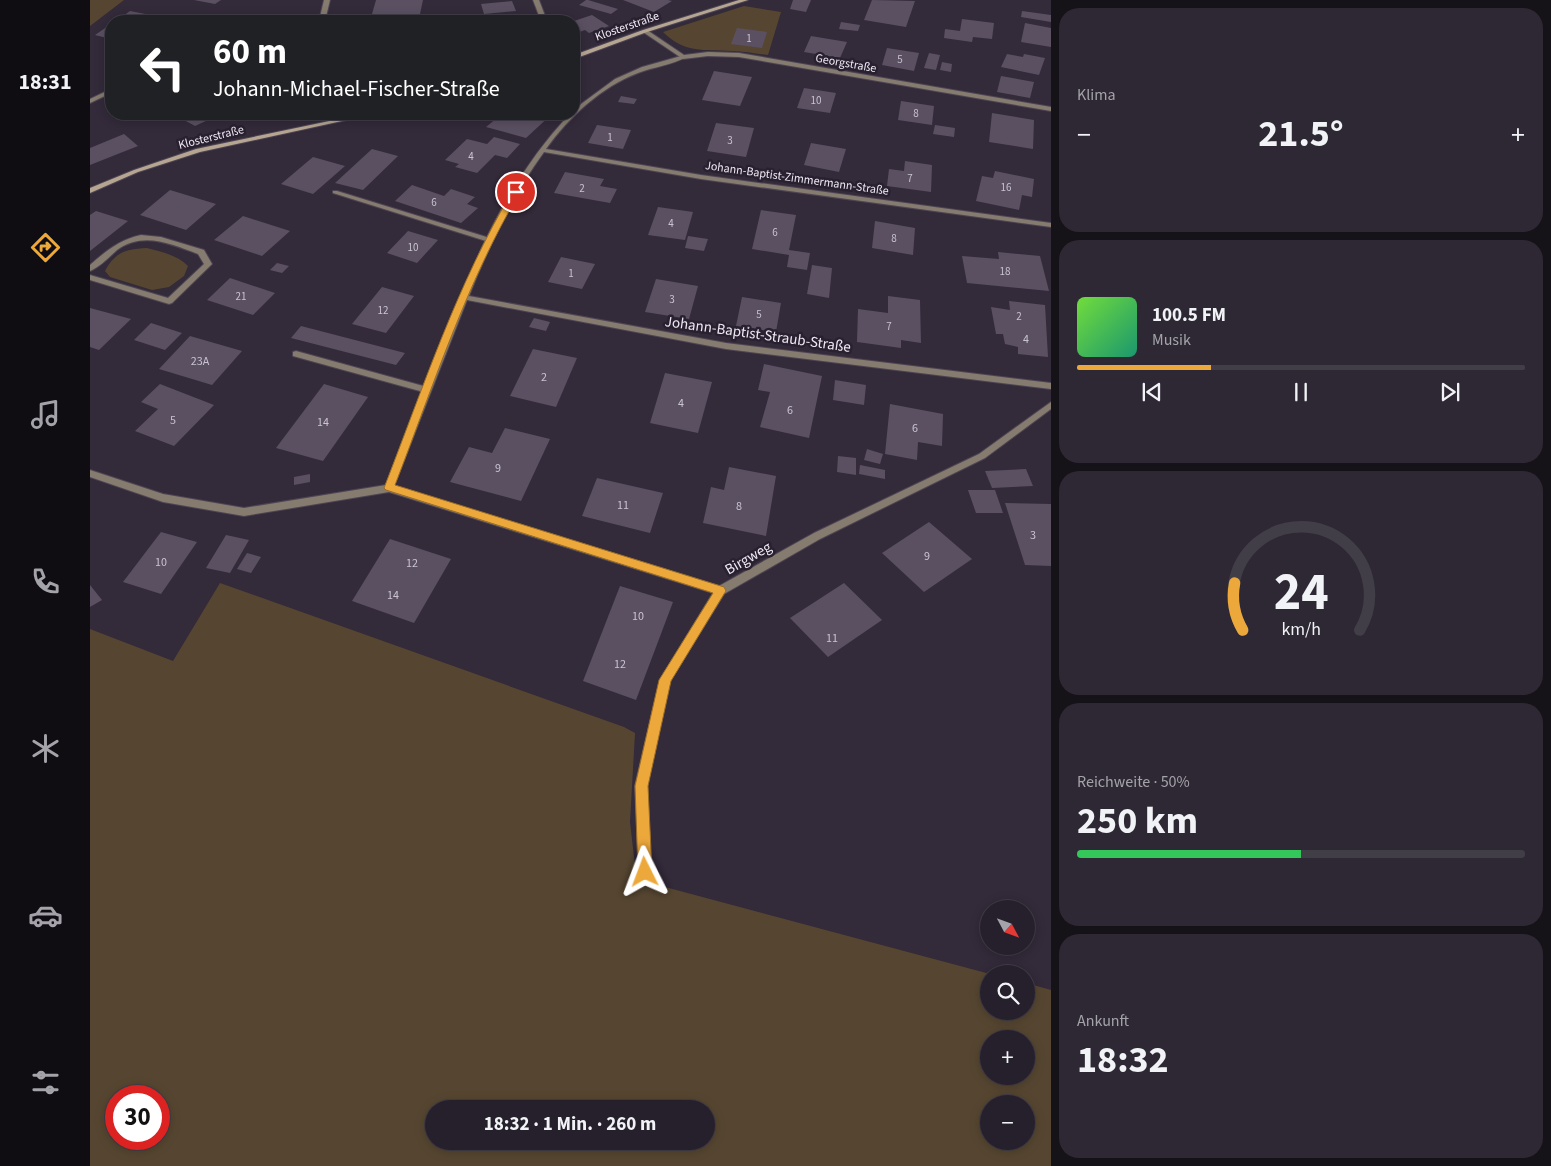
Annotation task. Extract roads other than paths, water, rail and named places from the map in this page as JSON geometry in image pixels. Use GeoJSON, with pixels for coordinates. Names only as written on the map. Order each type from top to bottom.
{"type":"FeatureCollection","features":[{"type":"Feature","properties":{"kind":"main road","name":"Klosterstraße"},"geometry":{"type":"LineString","coordinates":[[580,54],[645,31],[745,0]]}},
{"type":"Feature","properties":{"kind":"main road","name":"Klosterstraße"},"geometry":{"type":"LineString","coordinates":[[90,191],[136,171],[198,150],[333,120]]}},
{"type":"Feature","properties":{"kind":"street"},"geometry":{"type":"LineString","coordinates":[[323,15],[327,0]]}},
{"type":"Feature","properties":{"kind":"street"},"geometry":{"type":"LineString","coordinates":[[536,0],[540,15]]}},
{"type":"Feature","properties":{"kind":"street"},"geometry":{"type":"LineString","coordinates":[[645,31],[683,57]]}},
{"type":"Feature","properties":{"kind":"street","name":"Georgstraße"},"geometry":{"type":"LineString","coordinates":[[580,109],[607,86],[622,77],[683,57],[708,54],[739,55],[1051,109]]}},
{"type":"Feature","properties":{"kind":"street"},"geometry":{"type":"LineString","coordinates":[[91,101],[105,94]]}},
{"type":"Feature","properties":{"kind":"street","name":"Georgstraße"},"geometry":{"type":"LineString","coordinates":[[389,488],[463,297],[490,239],[541,150],[568,120]]}},
{"type":"Feature","properties":{"kind":"street","name":"Johann-Baptist-Zimmermann-Straße"},"geometry":{"type":"LineString","coordinates":[[541,150],[701,177],[1051,225]]}},
{"type":"Feature","properties":{"kind":"street"},"geometry":{"type":"LineString","coordinates":[[335,192],[490,239]]}},
{"type":"Feature","properties":{"kind":"street"},"geometry":{"type":"LineString","coordinates":[[90,269],[122,244],[136,238],[155,237],[201,252],[208,264],[169,301],[90,277]]}},
{"type":"Feature","properties":{"kind":"street","name":"Johann-Baptist-Straub-Straße"},"geometry":{"type":"LineString","coordinates":[[463,297],[726,346],[1051,386]]}},
{"type":"Feature","properties":{"kind":"street"},"geometry":{"type":"LineString","coordinates":[[296,354],[427,390]]}},
{"type":"Feature","properties":{"kind":"street","name":"Birgweg"},"geometry":{"type":"LineString","coordinates":[[645,872],[641,786],[665,680],[720,591],[817,536],[982,456],[1051,405]]}},
{"type":"Feature","properties":{"kind":"street"},"geometry":{"type":"LineString","coordinates":[[90,473],[164,498],[244,512],[389,488],[720,591]]}}]}
